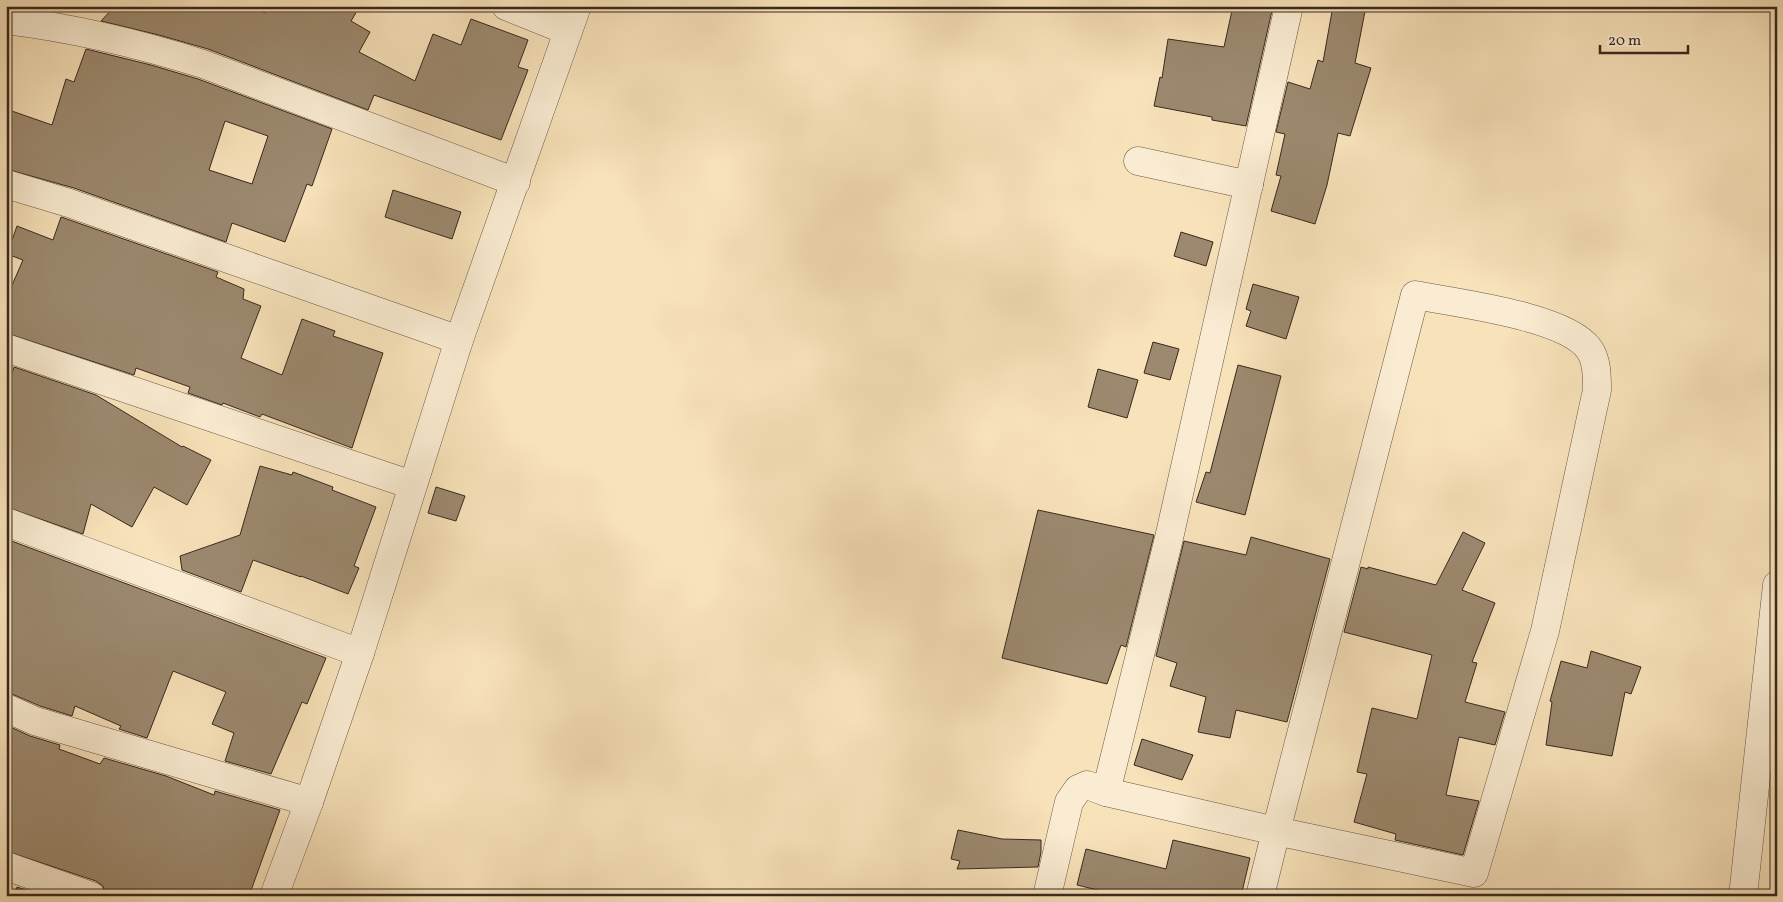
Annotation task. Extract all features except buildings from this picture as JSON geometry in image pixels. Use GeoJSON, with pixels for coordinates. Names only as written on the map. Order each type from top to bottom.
{"type":"FeatureCollection","features":[{"type":"Feature","properties":{"kind":"street"},"geometry":{"type":"LineString","coordinates":[[274,896],[309,802],[360,653],[459,340],[572,18],[506,6]]}},
{"type":"Feature","properties":{"kind":"street"},"geometry":{"type":"LineString","coordinates":[[1106,792],[1169,538],[1289,6]]}},
{"type":"Feature","properties":{"kind":"street"},"geometry":{"type":"LineString","coordinates":[[6,20],[31,23],[144,46],[203,64],[516,182]]}},
{"type":"Feature","properties":{"kind":"street"},"geometry":{"type":"LineString","coordinates":[[1138,161],[1249,185]]}},
{"type":"Feature","properties":{"kind":"street"},"geometry":{"type":"LineString","coordinates":[[6,184],[68,203],[459,340]]}},
{"type":"Feature","properties":{"kind":"street"},"geometry":{"type":"LineString","coordinates":[[1047,896],[1069,802],[1078,789],[1087,785],[1106,792],[1276,831],[1474,873],[1545,631],[1598,390],[1597,367],[1589,349],[1575,336],[1546,322],[1514,314],[1415,296],[1276,831],[1260,896]]}},
{"type":"Feature","properties":{"kind":"street"},"geometry":{"type":"LineString","coordinates":[[6,348],[412,486]]}},
{"type":"Feature","properties":{"kind":"street"},"geometry":{"type":"LineString","coordinates":[[6,522],[360,653]]}},
{"type":"Feature","properties":{"kind":"street"},"geometry":{"type":"LineString","coordinates":[[1743,896],[1777,585]]}},
{"type":"Feature","properties":{"kind":"street"},"geometry":{"type":"LineString","coordinates":[[6,708],[35,721],[309,802]]}},
{"type":"Feature","properties":{"kind":"street"},"geometry":{"type":"LineString","coordinates":[[6,866],[91,896]]}}]}
